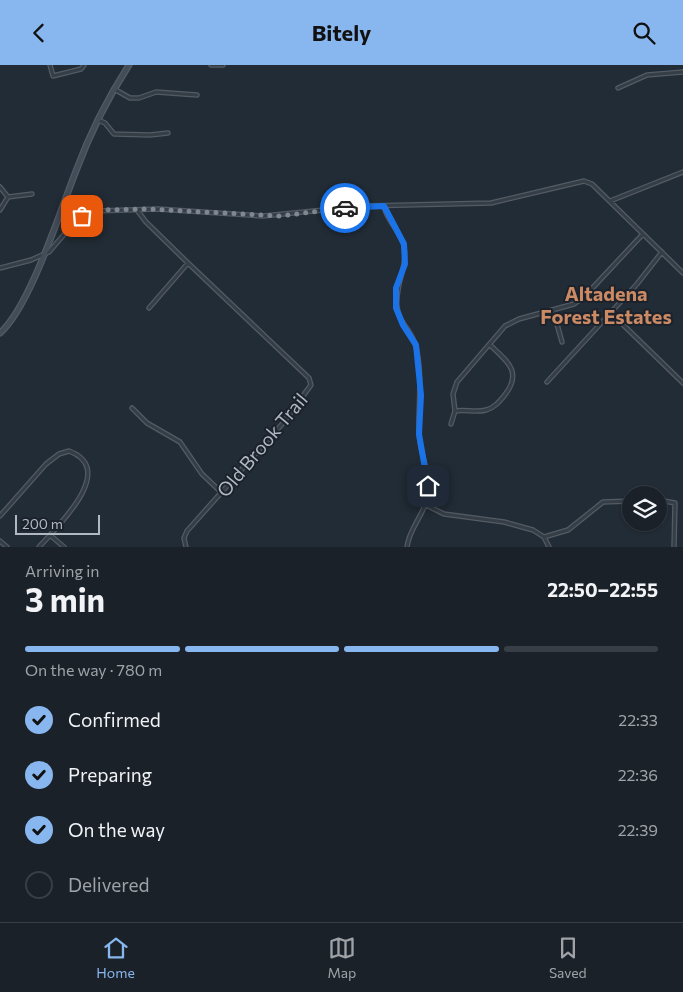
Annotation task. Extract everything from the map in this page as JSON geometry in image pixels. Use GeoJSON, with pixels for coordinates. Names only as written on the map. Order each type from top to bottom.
{"type":"FeatureCollection","features":[{"type":"Feature","properties":{"kind":"main road"},"geometry":{"type":"LineString","coordinates":[[0,333],[13,318],[42,256],[97,119],[129,65]]}},
{"type":"Feature","properties":{"kind":"street"},"geometry":{"type":"LineString","coordinates":[[50,65],[52,75],[81,69],[84,65]]}},
{"type":"Feature","properties":{"kind":"street"},"geometry":{"type":"LineString","coordinates":[[212,65],[223,65]]}},
{"type":"Feature","properties":{"kind":"street"},"geometry":{"type":"LineString","coordinates":[[618,88],[646,75],[683,72]]}},
{"type":"Feature","properties":{"kind":"street"},"geometry":{"type":"LineString","coordinates":[[114,89],[139,99],[156,93],[197,95]]}},
{"type":"Feature","properties":{"kind":"street"},"geometry":{"type":"LineString","coordinates":[[97,119],[105,123],[114,134],[150,135],[168,133]]}},
{"type":"Feature","properties":{"kind":"street"},"geometry":{"type":"LineString","coordinates":[[610,201],[683,173]]}},
{"type":"Feature","properties":{"kind":"street"},"geometry":{"type":"LineString","coordinates":[[0,267],[42,256],[52,250],[82,216],[101,210],[158,209],[263,216],[364,206],[491,203],[584,181],[592,185],[610,201],[683,273]]}},
{"type":"Feature","properties":{"kind":"street"},"geometry":{"type":"LineString","coordinates":[[0,187],[8,197]]}},
{"type":"Feature","properties":{"kind":"street"},"geometry":{"type":"LineString","coordinates":[[8,197],[32,194]]}},
{"type":"Feature","properties":{"kind":"street"},"geometry":{"type":"LineString","coordinates":[[0,210],[8,197]]}},
{"type":"Feature","properties":{"kind":"street"},"geometry":{"type":"LineString","coordinates":[[384,206],[403,242],[406,254],[405,264],[396,288],[396,308],[403,325],[416,345],[421,395],[419,434],[428,486],[426,505],[408,538],[407,547]]}},
{"type":"Feature","properties":{"kind":"street"},"geometry":{"type":"LineString","coordinates":[[137,210],[146,222],[188,263],[149,308]]}},
{"type":"Feature","properties":{"kind":"street"},"geometry":{"type":"LineString","coordinates":[[451,424],[455,411],[453,394],[457,382],[505,326],[512,321],[574,304],[584,297],[643,234]]}},
{"type":"Feature","properties":{"kind":"street"},"geometry":{"type":"LineString","coordinates":[[547,381],[610,313],[662,252]]}},
{"type":"Feature","properties":{"kind":"street","name":"Old Brook Trail"},"geometry":{"type":"LineString","coordinates":[[186,547],[184,538],[187,531],[292,412],[311,385],[309,378],[188,263]]}},
{"type":"Feature","properties":{"kind":"street"},"geometry":{"type":"LineString","coordinates":[[553,310],[562,342]]}},
{"type":"Feature","properties":{"kind":"street"},"geometry":{"type":"LineString","coordinates":[[610,313],[683,383]]}},
{"type":"Feature","properties":{"kind":"street"},"geometry":{"type":"LineString","coordinates":[[455,411],[487,410],[496,405],[511,387],[513,380],[511,367],[490,345]]}},
{"type":"Feature","properties":{"kind":"street"},"geometry":{"type":"LineString","coordinates":[[132,408],[148,423],[180,442],[202,474],[222,493]]}},
{"type":"Feature","properties":{"kind":"street"},"geometry":{"type":"LineString","coordinates":[[0,516],[46,464],[59,454],[69,451],[82,457],[87,464],[89,479],[69,514],[39,547]]}},
{"type":"Feature","properties":{"kind":"street"},"geometry":{"type":"LineString","coordinates":[[544,537],[568,530],[604,502],[622,501]]}},
{"type":"Feature","properties":{"kind":"street"},"geometry":{"type":"LineString","coordinates":[[667,502],[675,503],[674,547]]}},
{"type":"Feature","properties":{"kind":"street"},"geometry":{"type":"LineString","coordinates":[[426,505],[444,514],[504,522],[533,531],[544,537],[549,547]]}},
{"type":"Feature","properties":{"kind":"street"},"geometry":{"type":"LineString","coordinates":[[50,535],[64,547]]}},
{"type":"Feature","properties":{"kind":"street"},"geometry":{"type":"LineString","coordinates":[[0,541],[6,547]]}},
{"type":"Feature","properties":{"kind":"way so far"},"geometry":{"type":"LineString","coordinates":[[82,216],[101,210],[125,211],[140,209],[280,216],[345,208]]}},
{"type":"Feature","properties":{"kind":"district","name":"Altadena Forest Estates"},"geometry":{"type":"Point","coordinates":[606,306]}},
{"type":"Feature","properties":{"kind":"route"},"geometry":{"type":"LineString","coordinates":[[345,208],[384,206],[404,244],[405,264],[396,288],[396,308],[403,325],[412,336],[416,345],[421,395],[420,447],[428,486]]}}]}
